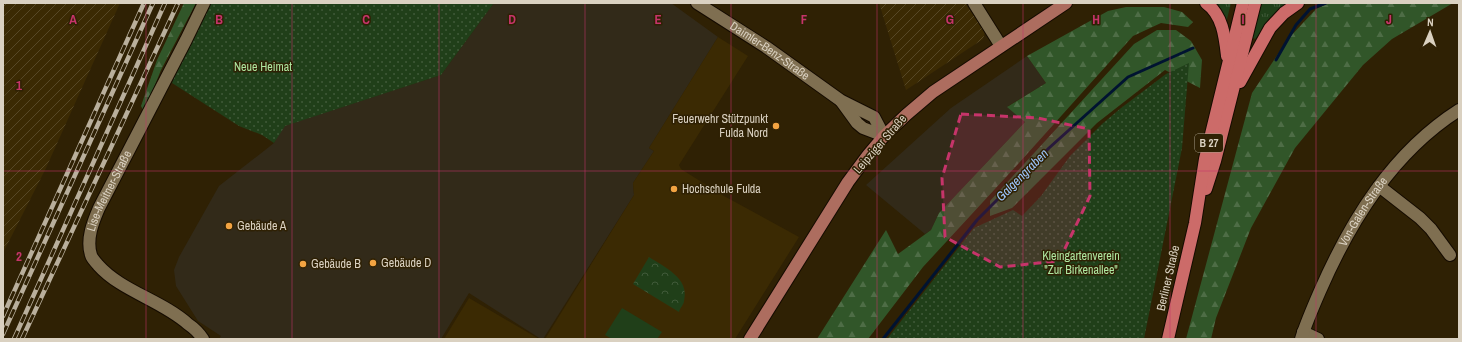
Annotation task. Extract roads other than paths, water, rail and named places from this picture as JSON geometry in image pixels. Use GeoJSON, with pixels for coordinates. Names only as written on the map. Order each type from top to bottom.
{"type":"FeatureCollection","features":[{"type":"Feature","properties":{"kind":"highway"},"geometry":{"type":"LineString","coordinates":[[1206,3],[1219,18],[1224,34],[1228,65]]}},
{"type":"Feature","properties":{"kind":"highway","name":"B 27"},"geometry":{"type":"LineString","coordinates":[[1195,223],[1205,159],[1243,3]]}},
{"type":"Feature","properties":{"kind":"highway","name":"B 27"},"geometry":{"type":"LineString","coordinates":[[1195,223],[1215,161],[1255,3]]}},
{"type":"Feature","properties":{"kind":"highway"},"geometry":{"type":"LineString","coordinates":[[1232,97],[1270,28],[1284,13],[1298,3]]}},
{"type":"Feature","properties":{"kind":"highway","name":"Berliner Straße"},"geometry":{"type":"LineString","coordinates":[[1168,339],[1195,223]]}},
{"type":"Feature","properties":{"kind":"main road","name":"Leipziger Straße"},"geometry":{"type":"LineString","coordinates":[[750,339],[848,182],[884,136],[933,92],[1066,3]]}},
{"type":"Feature","properties":{"kind":"street","name":"Lise-Meitner-Straße"},"geometry":{"type":"LineString","coordinates":[[203,339],[198,332],[172,310],[125,285],[103,270],[91,257],[90,236],[93,222],[99,208],[204,3]]}},
{"type":"Feature","properties":{"kind":"street","name":"Daimler-Benz-Straße"},"geometry":{"type":"LineString","coordinates":[[698,3],[766,47],[840,100],[857,123],[863,128],[884,136]]}},
{"type":"Feature","properties":{"kind":"street"},"geometry":{"type":"LineString","coordinates":[[974,3],[1001,46]]}},
{"type":"Feature","properties":{"kind":"street","name":"Von-Galen-Straße"},"geometry":{"type":"LineString","coordinates":[[1302,335],[1335,256],[1360,213],[1386,177],[1412,147],[1445,119],[1459,110]]}},
{"type":"Feature","properties":{"kind":"street"},"geometry":{"type":"LineString","coordinates":[[1379,186],[1420,218],[1450,255]]}},
{"type":"Feature","properties":{"kind":"street"},"geometry":{"type":"LineString","coordinates":[[1302,335],[1318,339]]}},
{"type":"Feature","properties":{"kind":"waterway","name":"Galgengraben"},"geometry":{"type":"LineString","coordinates":[[1276,60],[1296,25],[1310,9],[1326,3]]}},
{"type":"Feature","properties":{"kind":"waterway","name":"Galgengraben"},"geometry":{"type":"LineString","coordinates":[[883,339],[977,220],[1049,148],[1128,77],[1193,48]]}},
{"type":"Feature","properties":{"kind":"railway"},"geometry":{"type":"LineString","coordinates":[[3,316],[144,3]]}},
{"type":"Feature","properties":{"kind":"railway"},"geometry":{"type":"LineString","coordinates":[[3,334],[153,3]]}},
{"type":"Feature","properties":{"kind":"railway"},"geometry":{"type":"LineString","coordinates":[[14,339],[165,3]]}},
{"type":"Feature","properties":{"kind":"railway"},"geometry":{"type":"LineString","coordinates":[[22,339],[178,3]]}},
{"type":"Feature","properties":{"kind":"place","name":"Feuerwehr Stützpunkt Fulda Nord"},"geometry":{"type":"Point","coordinates":[776,126]}},
{"type":"Feature","properties":{"kind":"place","name":"Hochschule Fulda"},"geometry":{"type":"Point","coordinates":[674,189]}},
{"type":"Feature","properties":{"kind":"place","name":"Gebäude A"},"geometry":{"type":"Point","coordinates":[229,226]}},
{"type":"Feature","properties":{"kind":"place","name":"Gebäude D"},"geometry":{"type":"Point","coordinates":[373,263]}},
{"type":"Feature","properties":{"kind":"place","name":"Gebäude B"},"geometry":{"type":"Point","coordinates":[303,264]}},
{"type":"Feature","properties":{"kind":"park label","name":"Neue Heimat"},"geometry":{"type":"Point","coordinates":[263,67]}},
{"type":"Feature","properties":{"kind":"park label","name":"Kleingartenverein \"Zur Birkenallee\""},"geometry":{"type":"Point","coordinates":[1081,263]}}]}
